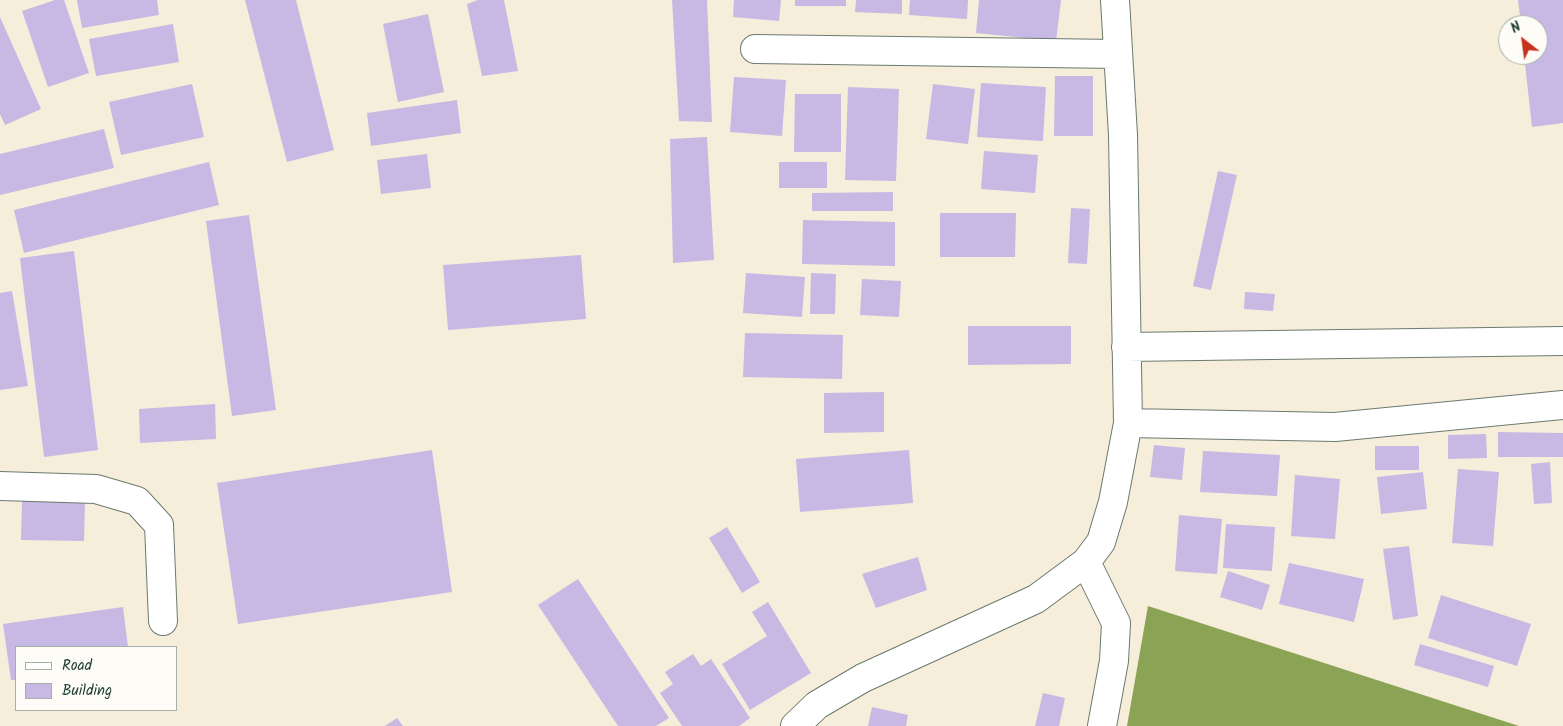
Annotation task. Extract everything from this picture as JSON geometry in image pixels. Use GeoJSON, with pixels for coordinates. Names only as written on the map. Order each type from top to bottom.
{"type":"FeatureCollection","features":[{"type":"Feature","properties":{"kind":"street"},"geometry":{"type":"LineString","coordinates":[[795,726],[817,705],[863,678],[1036,599],[1086,562],[1101,542],[1114,502],[1128,424],[1123,135],[1115,0]]}},
{"type":"Feature","properties":{"kind":"street"},"geometry":{"type":"LineString","coordinates":[[755,49],[1117,54]]}},
{"type":"Feature","properties":{"kind":"street"},"geometry":{"type":"LineString","coordinates":[[1126,347],[1563,341]]}},
{"type":"Feature","properties":{"kind":"street"},"geometry":{"type":"LineString","coordinates":[[1128,424],[1335,427],[1563,405]]}},
{"type":"Feature","properties":{"kind":"street"},"geometry":{"type":"LineString","coordinates":[[0,486],[96,489],[137,502],[159,525],[163,621]]}},
{"type":"Feature","properties":{"kind":"street"},"geometry":{"type":"LineString","coordinates":[[1086,562],[1116,624],[1114,662],[1102,726]]}},
{"type":"Feature","properties":{"kind":"green space"},"geometry":{"type":"Polygon","coordinates":[[[1148,606],[1519,726],[1127,726],[1148,606]]]}},
{"type":"Feature","properties":{"kind":"building"},"geometry":{"type":"Polygon","coordinates":[[[55,0],[64,0],[89,73],[48,87],[22,11],[55,0]]]}},
{"type":"Feature","properties":{"kind":"building"},"geometry":{"type":"Polygon","coordinates":[[[77,0],[157,0],[159,15],[82,28],[77,0]]]}},
{"type":"Feature","properties":{"kind":"building"},"geometry":{"type":"Polygon","coordinates":[[[245,0],[296,0],[334,150],[287,162],[245,0]]]}},
{"type":"Feature","properties":{"kind":"building"},"geometry":{"type":"Polygon","coordinates":[[[478,0],[504,0],[518,71],[482,76],[467,4],[478,0]]]}},
{"type":"Feature","properties":{"kind":"building"},"geometry":{"type":"Polygon","coordinates":[[[672,0],[707,0],[712,122],[679,121],[672,0]]]}},
{"type":"Feature","properties":{"kind":"building"},"geometry":{"type":"Polygon","coordinates":[[[734,0],[781,0],[779,21],[733,17],[734,0]]]}},
{"type":"Feature","properties":{"kind":"building"},"geometry":{"type":"Polygon","coordinates":[[[795,0],[846,0],[846,6],[795,6],[795,0]]]}},
{"type":"Feature","properties":{"kind":"building"},"geometry":{"type":"Polygon","coordinates":[[[856,0],[902,0],[902,14],[855,12],[856,0]]]}},
{"type":"Feature","properties":{"kind":"building"},"geometry":{"type":"Polygon","coordinates":[[[910,0],[968,0],[967,19],[909,15],[910,0]]]}},
{"type":"Feature","properties":{"kind":"building"},"geometry":{"type":"Polygon","coordinates":[[[979,0],[1061,0],[1056,41],[976,33],[979,0]]]}},
{"type":"Feature","properties":{"kind":"building"},"geometry":{"type":"Polygon","coordinates":[[[1518,0],[1563,0],[1563,123],[1532,127],[1525,65],[1548,65],[1548,15],[1520,15],[1518,0]]]}},
{"type":"Feature","properties":{"kind":"building"},"geometry":{"type":"Polygon","coordinates":[[[428,14],[444,92],[398,102],[383,24],[428,14]]]}},
{"type":"Feature","properties":{"kind":"building"},"geometry":{"type":"Polygon","coordinates":[[[0,17],[41,109],[5,125],[0,114],[0,17]]]}},
{"type":"Feature","properties":{"kind":"building"},"geometry":{"type":"Polygon","coordinates":[[[173,24],[179,62],[96,76],[89,39],[173,24]]]}},
{"type":"Feature","properties":{"kind":"building"},"geometry":{"type":"Polygon","coordinates":[[[1055,76],[1093,76],[1093,136],[1054,136],[1055,76]]]}},
{"type":"Feature","properties":{"kind":"building"},"geometry":{"type":"Polygon","coordinates":[[[734,77],[786,80],[782,136],[730,132],[734,77]]]}},
{"type":"Feature","properties":{"kind":"building"},"geometry":{"type":"Polygon","coordinates":[[[981,83],[1046,87],[1043,141],[977,137],[981,83]]]}},
{"type":"Feature","properties":{"kind":"building"},"geometry":{"type":"Polygon","coordinates":[[[192,84],[204,137],[121,155],[109,102],[192,84]]]}},
{"type":"Feature","properties":{"kind":"building"},"geometry":{"type":"Polygon","coordinates":[[[933,84],[975,89],[968,144],[926,139],[933,84]]]}},
{"type":"Feature","properties":{"kind":"building"},"geometry":{"type":"Polygon","coordinates":[[[848,87],[899,89],[896,181],[845,180],[848,87]]]}},
{"type":"Feature","properties":{"kind":"building"},"geometry":{"type":"Polygon","coordinates":[[[795,94],[841,94],[841,152],[794,152],[795,94]]]}},
{"type":"Feature","properties":{"kind":"building"},"geometry":{"type":"Polygon","coordinates":[[[457,100],[461,133],[371,146],[367,113],[457,100]]]}},
{"type":"Feature","properties":{"kind":"building"},"geometry":{"type":"Polygon","coordinates":[[[104,129],[114,168],[0,195],[0,154],[104,129]]]}},
{"type":"Feature","properties":{"kind":"building"},"geometry":{"type":"Polygon","coordinates":[[[707,137],[714,260],[673,263],[670,139],[707,137]]]}},
{"type":"Feature","properties":{"kind":"building"},"geometry":{"type":"Polygon","coordinates":[[[984,151],[1038,155],[1035,193],[981,189],[984,151]]]}},
{"type":"Feature","properties":{"kind":"building"},"geometry":{"type":"Polygon","coordinates":[[[427,154],[431,188],[381,194],[377,160],[427,154]]]}},
{"type":"Feature","properties":{"kind":"building"},"geometry":{"type":"Polygon","coordinates":[[[209,162],[219,205],[24,253],[14,210],[209,162]]]}},
{"type":"Feature","properties":{"kind":"building"},"geometry":{"type":"Polygon","coordinates":[[[779,162],[827,162],[827,188],[779,188],[779,162]]]}},
{"type":"Feature","properties":{"kind":"building"},"geometry":{"type":"Polygon","coordinates":[[[1218,171],[1237,175],[1211,290],[1193,286],[1218,171]]]}},
{"type":"Feature","properties":{"kind":"building"},"geometry":{"type":"Polygon","coordinates":[[[893,192],[893,211],[812,211],[812,193],[893,192]]]}},
{"type":"Feature","properties":{"kind":"building"},"geometry":{"type":"Polygon","coordinates":[[[1071,208],[1090,209],[1087,264],[1068,263],[1071,208]]]}},
{"type":"Feature","properties":{"kind":"building"},"geometry":{"type":"Polygon","coordinates":[[[940,213],[1016,213],[1015,257],[940,257],[940,213]]]}},
{"type":"Feature","properties":{"kind":"building"},"geometry":{"type":"Polygon","coordinates":[[[249,215],[276,410],[232,416],[206,221],[249,215]]]}},
{"type":"Feature","properties":{"kind":"building"},"geometry":{"type":"Polygon","coordinates":[[[803,220],[895,222],[895,266],[802,264],[803,220]]]}},
{"type":"Feature","properties":{"kind":"building"},"geometry":{"type":"Polygon","coordinates":[[[74,251],[98,450],[44,457],[20,258],[74,251]]]}},
{"type":"Feature","properties":{"kind":"building"},"geometry":{"type":"Polygon","coordinates":[[[581,255],[586,319],[448,330],[443,265],[581,255]]]}},
{"type":"Feature","properties":{"kind":"building"},"geometry":{"type":"Polygon","coordinates":[[[746,273],[805,277],[802,317],[743,313],[746,273]]]}},
{"type":"Feature","properties":{"kind":"building"},"geometry":{"type":"Polygon","coordinates":[[[811,273],[836,274],[835,314],[810,314],[811,273]]]}},
{"type":"Feature","properties":{"kind":"building"},"geometry":{"type":"Polygon","coordinates":[[[862,279],[901,281],[899,317],[860,315],[862,279]]]}},
{"type":"Feature","properties":{"kind":"building"},"geometry":{"type":"Polygon","coordinates":[[[12,291],[28,386],[0,390],[0,293],[12,291]]]}},
{"type":"Feature","properties":{"kind":"building"},"geometry":{"type":"Polygon","coordinates":[[[1245,292],[1275,294],[1273,311],[1244,309],[1245,292]]]}},
{"type":"Feature","properties":{"kind":"building"},"geometry":{"type":"Polygon","coordinates":[[[968,326],[1071,326],[1071,364],[968,365],[968,326]]]}},
{"type":"Feature","properties":{"kind":"building"},"geometry":{"type":"Polygon","coordinates":[[[745,333],[843,335],[842,379],[743,377],[745,333]]]}},
{"type":"Feature","properties":{"kind":"building"},"geometry":{"type":"Polygon","coordinates":[[[884,392],[884,432],[824,433],[824,393],[884,392]]]}},
{"type":"Feature","properties":{"kind":"building"},"geometry":{"type":"Polygon","coordinates":[[[215,404],[216,439],[140,443],[139,409],[215,404]]]}},
{"type":"Feature","properties":{"kind":"building"},"geometry":{"type":"Polygon","coordinates":[[[1498,432],[1563,433],[1563,457],[1498,457],[1498,432]]]}},
{"type":"Feature","properties":{"kind":"building"},"geometry":{"type":"Polygon","coordinates":[[[1486,434],[1487,458],[1448,459],[1448,435],[1486,434]]]}},
{"type":"Feature","properties":{"kind":"building"},"geometry":{"type":"Polygon","coordinates":[[[1154,445],[1185,448],[1182,480],[1150,477],[1154,445]]]}},
{"type":"Feature","properties":{"kind":"building"},"geometry":{"type":"Polygon","coordinates":[[[1375,446],[1419,446],[1419,470],[1375,470],[1375,446]]]}},
{"type":"Feature","properties":{"kind":"building"},"geometry":{"type":"Polygon","coordinates":[[[432,450],[452,592],[238,624],[217,483],[432,450]]]}},
{"type":"Feature","properties":{"kind":"building"},"geometry":{"type":"Polygon","coordinates":[[[909,450],[913,503],[800,512],[796,459],[909,450]]]}},
{"type":"Feature","properties":{"kind":"building"},"geometry":{"type":"Polygon","coordinates":[[[1203,451],[1280,455],[1277,496],[1200,492],[1203,451]]]}},
{"type":"Feature","properties":{"kind":"building"},"geometry":{"type":"Polygon","coordinates":[[[1550,462],[1552,503],[1534,504],[1531,464],[1550,462]]]}},
{"type":"Feature","properties":{"kind":"building"},"geometry":{"type":"Polygon","coordinates":[[[1458,469],[1499,472],[1493,546],[1452,543],[1458,469]]]}},
{"type":"Feature","properties":{"kind":"building"},"geometry":{"type":"Polygon","coordinates":[[[1423,472],[1427,509],[1381,514],[1377,477],[1423,472]]]}},
{"type":"Feature","properties":{"kind":"building"},"geometry":{"type":"Polygon","coordinates":[[[1295,475],[1340,479],[1335,539],[1291,536],[1295,475]]]}},
{"type":"Feature","properties":{"kind":"building"},"geometry":{"type":"Polygon","coordinates":[[[22,500],[85,501],[84,541],[21,540],[22,500]]]}},
{"type":"Feature","properties":{"kind":"building"},"geometry":{"type":"Polygon","coordinates":[[[1179,515],[1222,519],[1217,574],[1175,571],[1179,515]]]}},
{"type":"Feature","properties":{"kind":"building"},"geometry":{"type":"Polygon","coordinates":[[[1226,524],[1275,527],[1272,571],[1223,568],[1226,524]]]}},
{"type":"Feature","properties":{"kind":"building"},"geometry":{"type":"Polygon","coordinates":[[[727,527],[760,582],[742,593],[709,538],[727,527]]]}},
{"type":"Feature","properties":{"kind":"building"},"geometry":{"type":"Polygon","coordinates":[[[1409,546],[1418,616],[1393,620],[1383,549],[1409,546]]]}},
{"type":"Feature","properties":{"kind":"building"},"geometry":{"type":"Polygon","coordinates":[[[918,557],[927,590],[876,608],[862,574],[918,557]]]}},
{"type":"Feature","properties":{"kind":"building"},"geometry":{"type":"Polygon","coordinates":[[[1289,563],[1364,579],[1354,622],[1279,604],[1289,563]]]}},
{"type":"Feature","properties":{"kind":"building"},"geometry":{"type":"Polygon","coordinates":[[[1228,571],[1270,585],[1262,610],[1220,597],[1228,571]]]}},
{"type":"Feature","properties":{"kind":"building"},"geometry":{"type":"Polygon","coordinates":[[[578,579],[669,718],[656,726],[618,726],[538,605],[578,579]]]}},
{"type":"Feature","properties":{"kind":"building"},"geometry":{"type":"Polygon","coordinates":[[[1441,595],[1531,624],[1517,666],[1428,638],[1441,595]]]}},
{"type":"Feature","properties":{"kind":"building"},"geometry":{"type":"Polygon","coordinates":[[[768,602],[811,673],[750,710],[722,664],[767,636],[752,612],[768,602]]]}},
{"type":"Feature","properties":{"kind":"building"},"geometry":{"type":"Polygon","coordinates":[[[123,607],[128,646],[15,646],[15,680],[11,680],[3,624],[123,607]]]}},
{"type":"Feature","properties":{"kind":"building"},"geometry":{"type":"Polygon","coordinates":[[[1420,644],[1494,666],[1488,687],[1414,665],[1420,644]]]}},
{"type":"Feature","properties":{"kind":"building"},"geometry":{"type":"Polygon","coordinates":[[[693,654],[701,666],[711,659],[750,718],[739,726],[682,726],[660,693],[673,684],[665,672],[693,654]]]}},
{"type":"Feature","properties":{"kind":"building"},"geometry":{"type":"Polygon","coordinates":[[[1043,693],[1065,698],[1059,726],[1035,726],[1043,693]]]}},
{"type":"Feature","properties":{"kind":"building"},"geometry":{"type":"Polygon","coordinates":[[[872,707],[908,715],[906,726],[868,726],[872,707]]]}},
{"type":"Feature","properties":{"kind":"building"},"geometry":{"type":"Polygon","coordinates":[[[397,718],[403,726],[385,726],[397,718]]]}}]}
